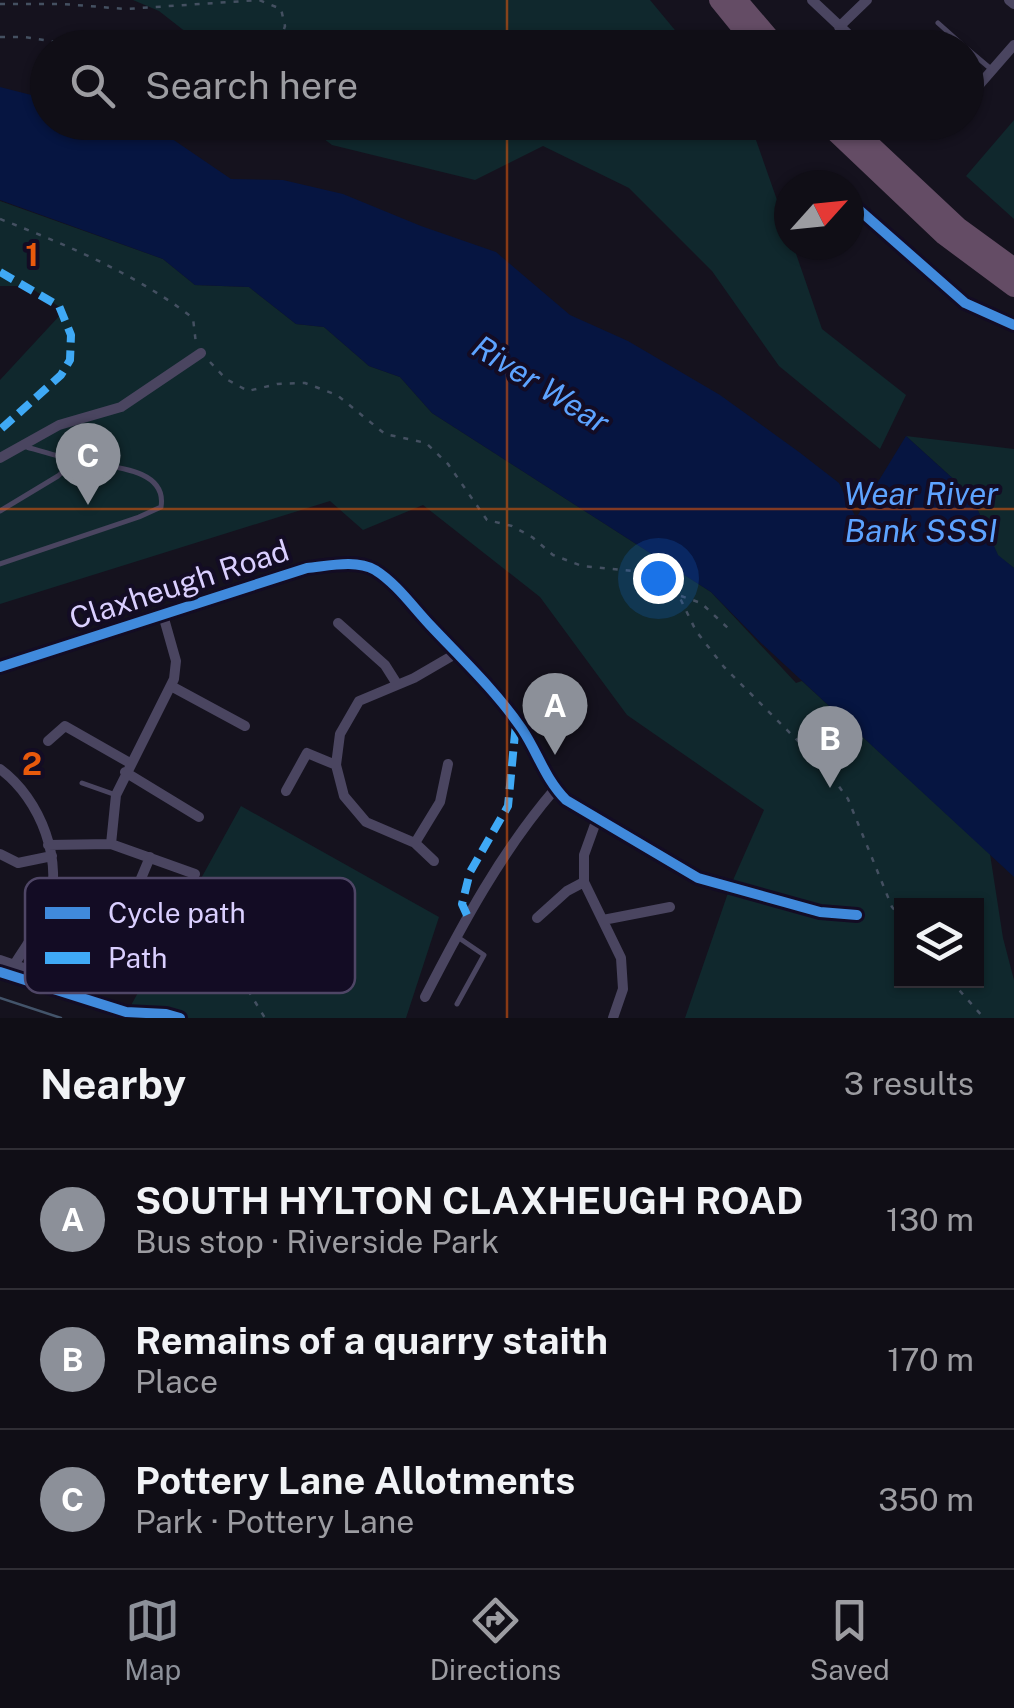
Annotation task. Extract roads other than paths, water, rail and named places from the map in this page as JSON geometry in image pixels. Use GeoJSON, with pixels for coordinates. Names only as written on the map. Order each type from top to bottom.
{"type":"FeatureCollection","features":[{"type":"Feature","properties":{"kind":"highway"},"geometry":{"type":"LineString","coordinates":[[719,0],[743,30]]}},
{"type":"Feature","properties":{"kind":"highway"},"geometry":{"type":"LineString","coordinates":[[738,0],[763,30]]}},
{"type":"Feature","properties":{"kind":"highway"},"geometry":{"type":"LineString","coordinates":[[844,140],[944,234],[1014,287]]}},
{"type":"Feature","properties":{"kind":"highway"},"geometry":{"type":"LineString","coordinates":[[865,140],[958,228],[1014,268]]}},
{"type":"Feature","properties":{"kind":"street"},"geometry":{"type":"LineString","coordinates":[[812,0],[842,30]]}},
{"type":"Feature","properties":{"kind":"street"},"geometry":{"type":"LineString","coordinates":[[839,27],[866,0]]}},
{"type":"Feature","properties":{"kind":"street"},"geometry":{"type":"LineString","coordinates":[[984,79],[1014,45]]}},
{"type":"Feature","properties":{"kind":"street"},"geometry":{"type":"LineString","coordinates":[[0,458],[58,425],[121,407],[202,353]]}},
{"type":"Feature","properties":{"kind":"street","name":"Claxheugh Road"},"geometry":{"type":"LineString","coordinates":[[0,667],[307,568],[346,564],[374,570],[456,653]]}},
{"type":"Feature","properties":{"kind":"street","name":"Claxheugh Road"},"geometry":{"type":"LineString","coordinates":[[111,844],[116,795],[171,686],[176,661],[163,614]]}},
{"type":"Feature","properties":{"kind":"street"},"geometry":{"type":"LineString","coordinates":[[338,624],[385,665],[398,684]]}},
{"type":"Feature","properties":{"kind":"street"},"geometry":{"type":"LineString","coordinates":[[434,862],[415,844],[366,822],[344,796],[336,765],[340,734],[358,701],[456,653],[522,730],[555,789],[566,800],[698,878],[820,912],[857,915]]}},
{"type":"Feature","properties":{"kind":"street"},"geometry":{"type":"LineString","coordinates":[[171,686],[245,726]]}},
{"type":"Feature","properties":{"kind":"street"},"geometry":{"type":"LineString","coordinates":[[48,741],[65,726],[199,817]]}},
{"type":"Feature","properties":{"kind":"street"},"geometry":{"type":"LineString","coordinates":[[286,791],[308,754],[336,765]]}},
{"type":"Feature","properties":{"kind":"street"},"geometry":{"type":"LineString","coordinates":[[415,844],[440,802],[448,764]]}},
{"type":"Feature","properties":{"kind":"street"},"geometry":{"type":"LineString","coordinates":[[0,769],[24,793],[40,820],[53,878]]}},
{"type":"Feature","properties":{"kind":"street"},"geometry":{"type":"LineString","coordinates":[[425,997],[522,828],[555,789]]}},
{"type":"Feature","properties":{"kind":"street"},"geometry":{"type":"LineString","coordinates":[[598,819],[584,855],[584,882],[622,958],[623,989],[612,1018]]}},
{"type":"Feature","properties":{"kind":"street"},"geometry":{"type":"LineString","coordinates":[[0,854],[18,863],[50,851],[111,844],[195,874]]}},
{"type":"Feature","properties":{"kind":"street"},"geometry":{"type":"LineString","coordinates":[[141,878],[150,856]]}},
{"type":"Feature","properties":{"kind":"street"},"geometry":{"type":"LineString","coordinates":[[537,918],[567,890],[584,882]]}},
{"type":"Feature","properties":{"kind":"street"},"geometry":{"type":"LineString","coordinates":[[603,920],[670,907]]}},
{"type":"Feature","properties":{"kind":"street"},"geometry":{"type":"LineString","coordinates":[[14,965],[25,947]]}},
{"type":"Feature","properties":{"kind":"street"},"geometry":{"type":"LineString","coordinates":[[0,960],[25,969]]}},
{"type":"Feature","properties":{"kind":"lane"},"geometry":{"type":"LineString","coordinates":[[938,23],[946,30]]}},
{"type":"Feature","properties":{"kind":"lane"},"geometry":{"type":"LineString","coordinates":[[984,63],[992,70]]}},
{"type":"Feature","properties":{"kind":"lane"},"geometry":{"type":"LineString","coordinates":[[982,246],[1014,257]]}},
{"type":"Feature","properties":{"kind":"lane"},"geometry":{"type":"LineString","coordinates":[[0,564],[160,507],[162,494],[147,478],[128,468],[20,446]]}},
{"type":"Feature","properties":{"kind":"lane"},"geometry":{"type":"LineString","coordinates":[[0,511],[58,476],[76,460]]}},
{"type":"Feature","properties":{"kind":"lane"},"geometry":{"type":"LineString","coordinates":[[82,782],[116,795]]}},
{"type":"Feature","properties":{"kind":"lane"},"geometry":{"type":"LineString","coordinates":[[456,937],[484,955],[458,1004]]}},
{"type":"Feature","properties":{"kind":"water"},"geometry":{"type":"Polygon","coordinates":[[[0,87],[30,95],[30,140],[174,140],[231,179],[283,180],[343,194],[496,252],[570,315],[628,341],[720,395],[799,452],[839,483],[856,518],[906,436],[971,495],[998,555],[1014,568],[1014,877],[711,592],[432,413],[400,377],[369,366],[324,327],[296,324],[249,287],[195,285],[163,259],[0,200],[0,87]]]}},
{"type":"Feature","properties":{"kind":"tram line"},"geometry":{"type":"LineString","coordinates":[[0,998],[61,1018]]}},
{"type":"Feature","properties":{"kind":"place","name":"Pottery Lane Allotments"},"geometry":{"type":"Point","coordinates":[88,505]}},
{"type":"Feature","properties":{"kind":"place","name":"SOUTH HYLTON CLAXHEUGH ROAD"},"geometry":{"type":"Point","coordinates":[555,755]}},
{"type":"Feature","properties":{"kind":"place","name":"Remains of a quarry staith"},"geometry":{"type":"Point","coordinates":[830,788]}},
{"type":"Feature","properties":{"kind":"water label","name":"River Wear"},"geometry":{"type":"Point","coordinates":[541,384]}},
{"type":"Feature","properties":{"kind":"water label","name":"Wear River Bank SSSI"},"geometry":{"type":"Point","coordinates":[921,512]}}]}
